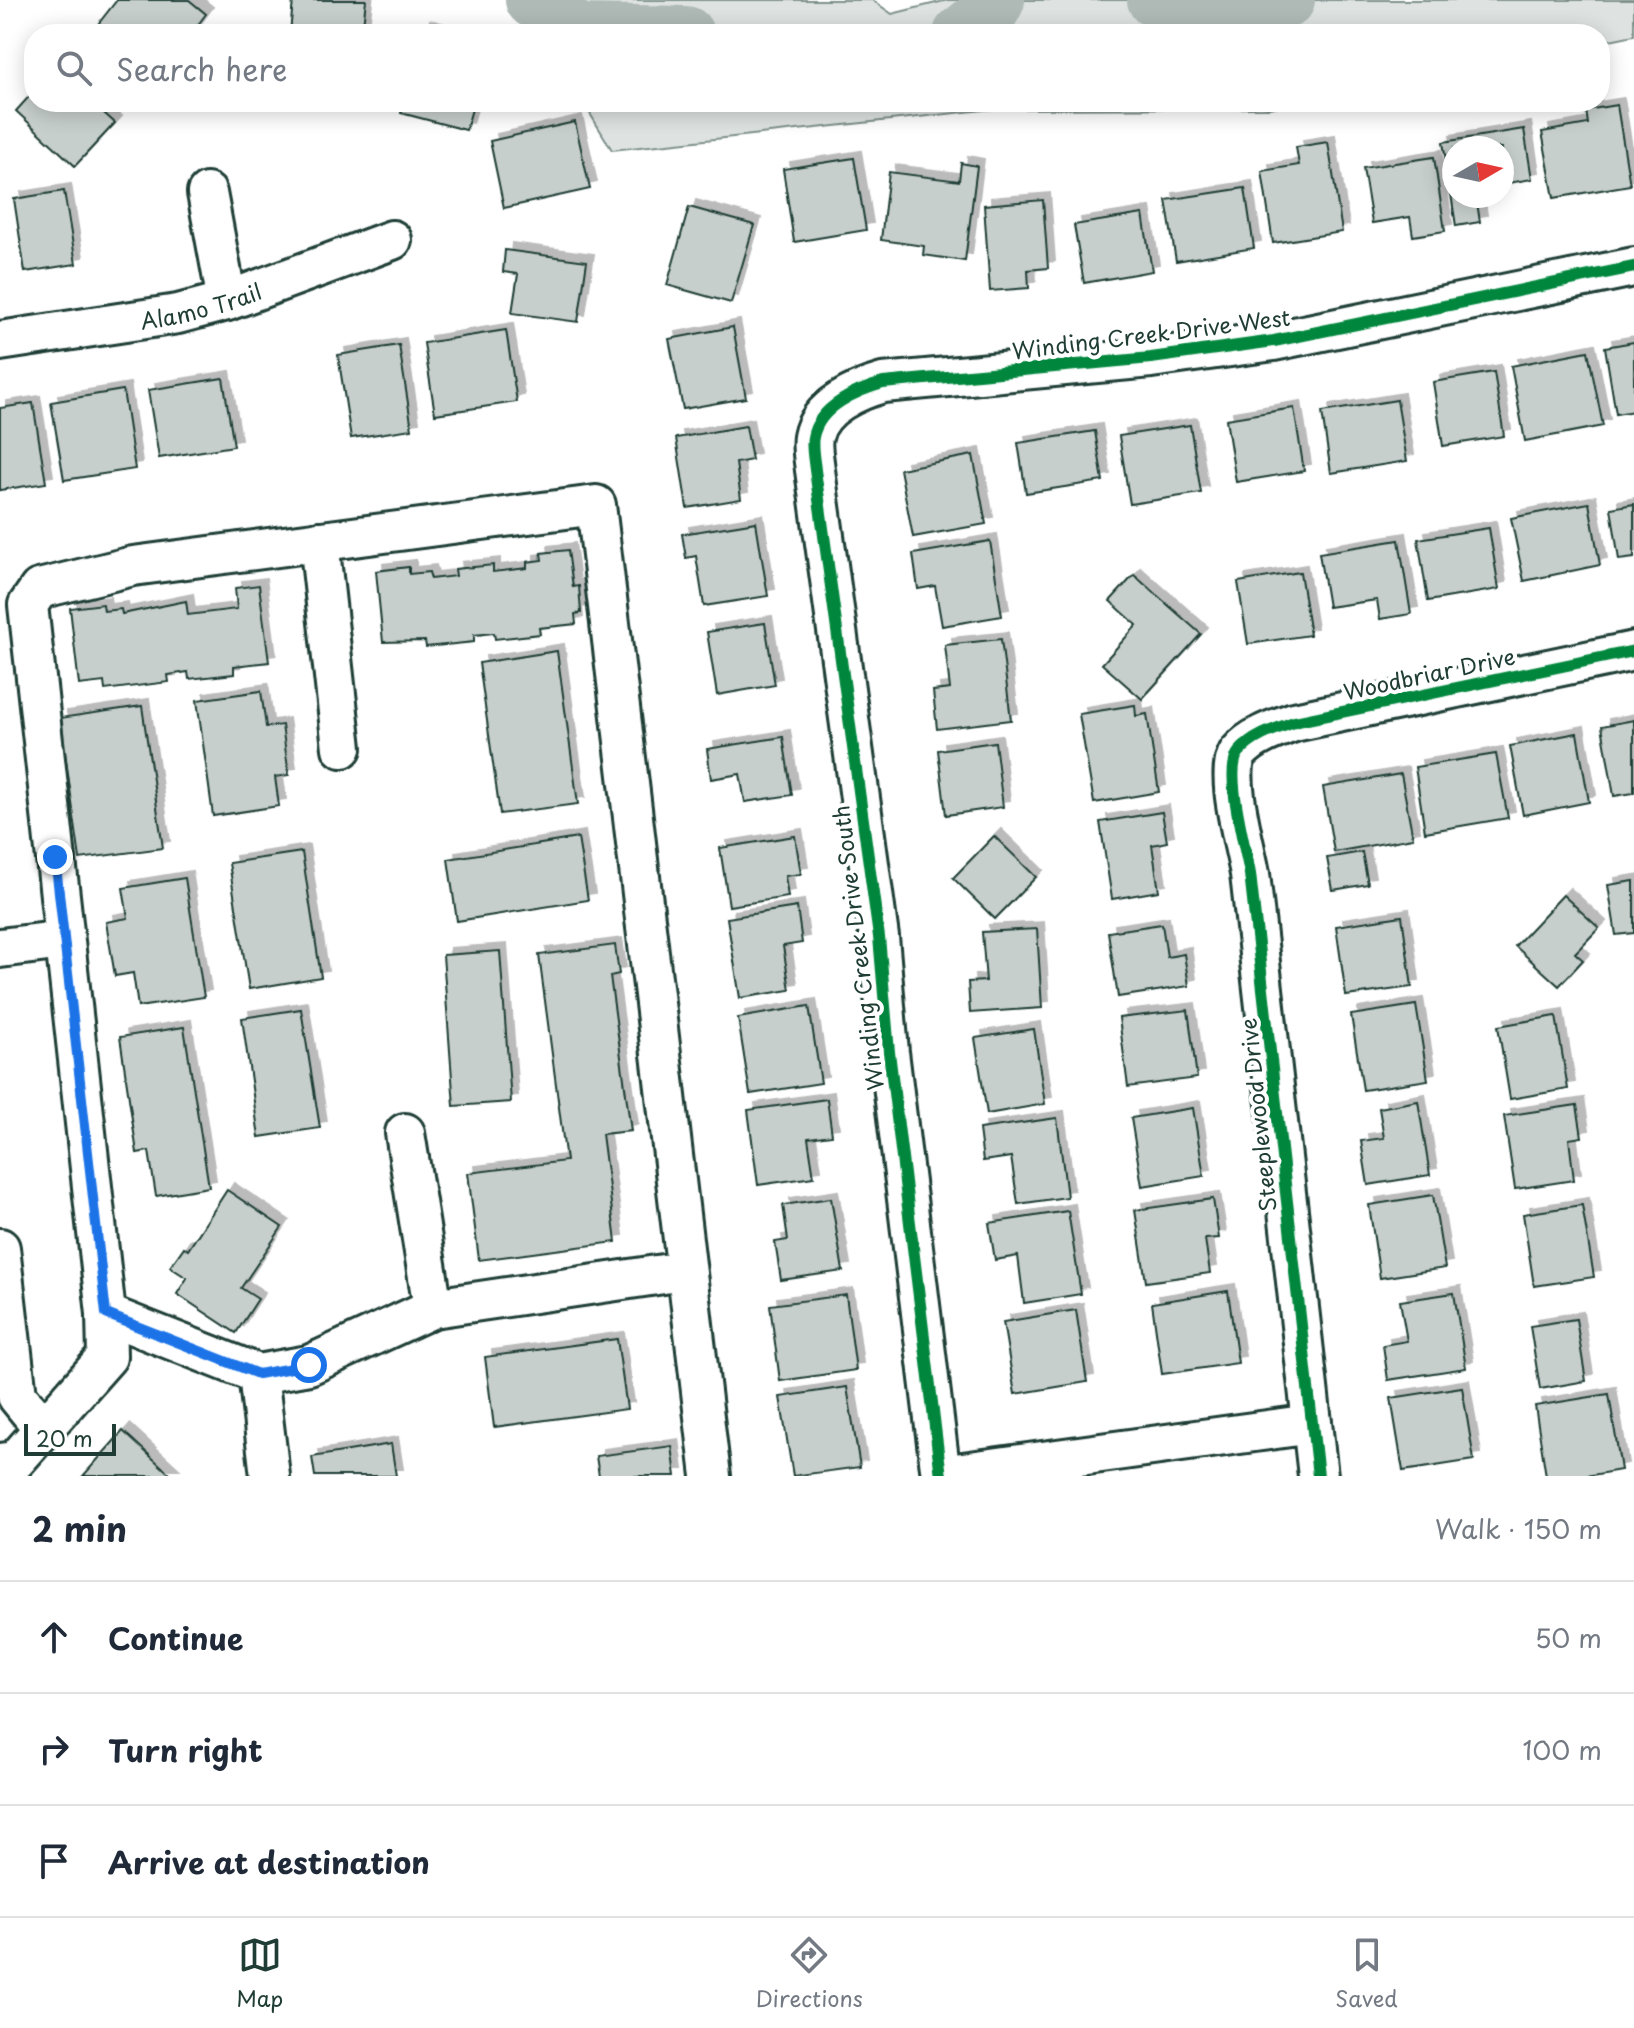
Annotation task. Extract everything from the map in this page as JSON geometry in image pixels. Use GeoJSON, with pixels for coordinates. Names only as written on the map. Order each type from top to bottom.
{"type":"FeatureCollection","features":[{"type":"Feature","properties":{"kind":"street"},"geometry":{"type":"LineString","coordinates":[[207,193],[227,301]]}},
{"type":"Feature","properties":{"kind":"street","name":"Alamo Trail"},"geometry":{"type":"LineString","coordinates":[[0,341],[178,314],[227,301],[392,240]]}},
{"type":"Feature","properties":{"kind":"street","name":"Winding Creek Drive West"},"geometry":{"type":"LineString","coordinates":[[822,418],[854,392],[883,383],[1151,358],[1274,341],[1634,267]]}},
{"type":"Feature","properties":{"kind":"street","name":"Winding Creek Drive South"},"geometry":{"type":"LineString","coordinates":[[822,418],[813,436],[815,470],[879,937],[889,1052],[941,1476]]}},
{"type":"Feature","properties":{"kind":"street"},"geometry":{"type":"LineString","coordinates":[[0,1463],[15,1461],[107,1357],[106,1314],[28,605],[39,589],[133,566],[596,505],[684,1271],[711,1476]]}},
{"type":"Feature","properties":{"kind":"street"},"geometry":{"type":"LineString","coordinates":[[319,541],[342,748]]}},
{"type":"Feature","properties":{"kind":"street","name":"Woodbriar Drive"},"geometry":{"type":"LineString","coordinates":[[1240,751],[1260,736],[1294,722],[1634,651]]}},
{"type":"Feature","properties":{"kind":"street","name":"Steeplewood Drive"},"geometry":{"type":"LineString","coordinates":[[1240,751],[1234,761],[1233,778],[1250,874],[1318,1476]]}},
{"type":"Feature","properties":{"kind":"street"},"geometry":{"type":"LineString","coordinates":[[0,948],[64,940]]}},
{"type":"Feature","properties":{"kind":"street"},"geometry":{"type":"LineString","coordinates":[[405,1133],[433,1308]]}},
{"type":"Feature","properties":{"kind":"street"},"geometry":{"type":"LineString","coordinates":[[0,1248],[17,1396],[44,1429]]}},
{"type":"Feature","properties":{"kind":"street"},"geometry":{"type":"LineString","coordinates":[[106,1314],[258,1374],[309,1365],[433,1308],[684,1271]]}},
{"type":"Feature","properties":{"kind":"street"},"geometry":{"type":"LineString","coordinates":[[258,1374],[270,1476]]}},
{"type":"Feature","properties":{"kind":"street"},"geometry":{"type":"LineString","coordinates":[[941,1476],[1312,1424]]}},
{"type":"Feature","properties":{"kind":"shaded area"},"geometry":{"type":"Polygon","coordinates":[[[507,0],[872,0],[892,14],[948,0],[1634,0],[1634,35],[1610,40],[1610,24],[528,24],[507,0]]]}},
{"type":"Feature","properties":{"kind":"shaded area"},"geometry":{"type":"Polygon","coordinates":[[[589,112],[965,112],[612,150],[589,112]]]}},
{"type":"Feature","properties":{"kind":"building"},"geometry":{"type":"Polygon","coordinates":[[[117,0],[189,0],[206,14],[198,24],[98,24],[117,0]]]}},
{"type":"Feature","properties":{"kind":"building"},"geometry":{"type":"Polygon","coordinates":[[[293,0],[366,0],[363,24],[291,24],[293,0]]]}},
{"type":"Feature","properties":{"kind":"building"},"geometry":{"type":"Polygon","coordinates":[[[24,102],[24,112],[103,112],[115,123],[75,166],[16,111],[24,102]]]}},
{"type":"Feature","properties":{"kind":"building"},"geometry":{"type":"Polygon","coordinates":[[[1617,105],[1630,185],[1554,198],[1542,132],[1588,124],[1586,112],[1610,112],[1610,106],[1617,105]]]}},
{"type":"Feature","properties":{"kind":"building"},"geometry":{"type":"Polygon","coordinates":[[[401,112],[471,112],[466,130],[401,112]]]}},
{"type":"Feature","properties":{"kind":"building"},"geometry":{"type":"Polygon","coordinates":[[[575,122],[590,189],[504,208],[490,141],[575,122]]]}},
{"type":"Feature","properties":{"kind":"building"},"geometry":{"type":"Polygon","coordinates":[[[1524,129],[1532,179],[1514,182],[1514,136],[1480,136],[1524,129]]]}},
{"type":"Feature","properties":{"kind":"building"},"geometry":{"type":"Polygon","coordinates":[[[1328,142],[1342,232],[1273,243],[1262,171],[1299,165],[1296,147],[1328,142]]]}},
{"type":"Feature","properties":{"kind":"building"},"geometry":{"type":"Polygon","coordinates":[[[1434,157],[1445,231],[1413,236],[1410,217],[1372,223],[1363,168],[1434,157]]]}},
{"type":"Feature","properties":{"kind":"building"},"geometry":{"type":"Polygon","coordinates":[[[854,158],[866,230],[794,242],[783,169],[854,158]]]}},
{"type":"Feature","properties":{"kind":"building"},"geometry":{"type":"Polygon","coordinates":[[[961,163],[977,166],[965,261],[923,255],[924,246],[881,240],[889,172],[959,181],[961,163]]]}},
{"type":"Feature","properties":{"kind":"building"},"geometry":{"type":"Polygon","coordinates":[[[1245,188],[1254,248],[1176,261],[1166,200],[1245,188]]]}},
{"type":"Feature","properties":{"kind":"building"},"geometry":{"type":"Polygon","coordinates":[[[64,191],[76,264],[25,272],[14,199],[64,191]]]}},
{"type":"Feature","properties":{"kind":"building"},"geometry":{"type":"Polygon","coordinates":[[[1043,200],[1048,268],[1028,270],[1029,288],[990,291],[984,205],[1043,200]]]}},
{"type":"Feature","properties":{"kind":"building"},"geometry":{"type":"Polygon","coordinates":[[[689,207],[754,225],[731,303],[667,285],[689,207]]]}},
{"type":"Feature","properties":{"kind":"building"},"geometry":{"type":"Polygon","coordinates":[[[1453,208],[1478,208],[1480,222],[1456,226],[1453,208]]]}},
{"type":"Feature","properties":{"kind":"building"},"geometry":{"type":"Polygon","coordinates":[[[1143,214],[1152,271],[1084,283],[1074,225],[1143,214]]]}},
{"type":"Feature","properties":{"kind":"building"},"geometry":{"type":"Polygon","coordinates":[[[505,250],[587,261],[578,322],[512,313],[518,274],[503,272],[505,250]]]}},
{"type":"Feature","properties":{"kind":"building"},"geometry":{"type":"Polygon","coordinates":[[[733,327],[746,398],[683,409],[669,339],[733,327]]]}},
{"type":"Feature","properties":{"kind":"building"},"geometry":{"type":"Polygon","coordinates":[[[506,330],[517,402],[435,414],[424,343],[506,330]]]}},
{"type":"Feature","properties":{"kind":"building"},"geometry":{"type":"Polygon","coordinates":[[[1634,342],[1634,411],[1616,414],[1605,347],[1634,342]]]}},
{"type":"Feature","properties":{"kind":"building"},"geometry":{"type":"Polygon","coordinates":[[[399,345],[412,429],[351,438],[338,355],[399,345]]]}},
{"type":"Feature","properties":{"kind":"building"},"geometry":{"type":"Polygon","coordinates":[[[1588,351],[1603,426],[1525,441],[1511,366],[1588,351]]]}},
{"type":"Feature","properties":{"kind":"building"},"geometry":{"type":"Polygon","coordinates":[[[1494,372],[1504,436],[1443,446],[1433,382],[1494,372]]]}},
{"type":"Feature","properties":{"kind":"building"},"geometry":{"type":"Polygon","coordinates":[[[223,378],[234,446],[159,458],[148,390],[223,378]]]}},
{"type":"Feature","properties":{"kind":"building"},"geometry":{"type":"Polygon","coordinates":[[[123,390],[135,469],[64,480],[51,402],[123,390]]]}},
{"type":"Feature","properties":{"kind":"building"},"geometry":{"type":"Polygon","coordinates":[[[1397,400],[1407,461],[1331,473],[1322,412],[1397,400]]]}},
{"type":"Feature","properties":{"kind":"building"},"geometry":{"type":"Polygon","coordinates":[[[33,403],[46,483],[0,490],[0,408],[33,403]]]}},
{"type":"Feature","properties":{"kind":"building"},"geometry":{"type":"Polygon","coordinates":[[[1294,408],[1304,471],[1236,482],[1226,419],[1294,408]]]}},
{"type":"Feature","properties":{"kind":"building"},"geometry":{"type":"Polygon","coordinates":[[[1190,425],[1201,493],[1130,504],[1119,436],[1190,425]]]}},
{"type":"Feature","properties":{"kind":"building"},"geometry":{"type":"Polygon","coordinates":[[[746,426],[752,460],[736,463],[741,499],[687,508],[676,438],[746,426]]]}},
{"type":"Feature","properties":{"kind":"building"},"geometry":{"type":"Polygon","coordinates":[[[1095,431],[1103,481],[1026,493],[1018,443],[1095,431]]]}},
{"type":"Feature","properties":{"kind":"building"},"geometry":{"type":"Polygon","coordinates":[[[973,455],[986,524],[913,537],[900,469],[973,455]]]}},
{"type":"Feature","properties":{"kind":"building"},"geometry":{"type":"Polygon","coordinates":[[[1589,503],[1600,565],[1524,581],[1511,518],[1589,503]]]}},
{"type":"Feature","properties":{"kind":"building"},"geometry":{"type":"Polygon","coordinates":[[[1634,504],[1634,558],[1619,560],[1611,508],[1634,504]]]}},
{"type":"Feature","properties":{"kind":"building"},"geometry":{"type":"Polygon","coordinates":[[[756,522],[768,596],[704,606],[696,556],[686,558],[682,534],[756,522]]]}},
{"type":"Feature","properties":{"kind":"building"},"geometry":{"type":"Polygon","coordinates":[[[1489,528],[1499,589],[1428,601],[1418,539],[1489,528]]]}},
{"type":"Feature","properties":{"kind":"building"},"geometry":{"type":"Polygon","coordinates":[[[1399,540],[1411,614],[1380,619],[1377,600],[1328,607],[1319,553],[1399,540]]]}},
{"type":"Feature","properties":{"kind":"building"},"geometry":{"type":"Polygon","coordinates":[[[990,541],[1002,616],[942,626],[935,586],[918,589],[913,554],[990,541]]]}},
{"type":"Feature","properties":{"kind":"building"},"geometry":{"type":"Polygon","coordinates":[[[568,550],[573,587],[579,586],[581,613],[575,614],[576,624],[539,628],[540,634],[495,639],[494,633],[474,635],[474,642],[426,647],[425,641],[383,642],[376,571],[409,567],[409,574],[429,572],[431,579],[456,576],[455,569],[493,565],[493,572],[527,568],[527,562],[542,560],[541,553],[568,550]]]}},
{"type":"Feature","properties":{"kind":"building"},"geometry":{"type":"Polygon","coordinates":[[[1300,572],[1310,635],[1248,644],[1238,582],[1300,572]]]}},
{"type":"Feature","properties":{"kind":"building"},"geometry":{"type":"Polygon","coordinates":[[[1134,575],[1201,634],[1142,699],[1102,664],[1137,625],[1110,601],[1134,575]]]}},
{"type":"Feature","properties":{"kind":"building"},"geometry":{"type":"Polygon","coordinates":[[[259,585],[269,662],[234,666],[234,674],[189,679],[188,672],[168,675],[169,682],[105,690],[104,682],[79,685],[70,608],[103,604],[104,611],[121,609],[122,614],[186,601],[188,615],[237,609],[235,588],[259,585]]]}},
{"type":"Feature","properties":{"kind":"building"},"geometry":{"type":"Polygon","coordinates":[[[765,623],[775,685],[717,695],[707,632],[765,623]]]}},
{"type":"Feature","properties":{"kind":"building"},"geometry":{"type":"Polygon","coordinates":[[[1001,639],[1011,720],[937,729],[933,691],[950,689],[945,645],[1001,639]]]}},
{"type":"Feature","properties":{"kind":"building"},"geometry":{"type":"Polygon","coordinates":[[[557,651],[578,804],[500,814],[479,663],[557,651]]]}},
{"type":"Feature","properties":{"kind":"building"},"geometry":{"type":"Polygon","coordinates":[[[261,691],[266,727],[282,725],[289,775],[275,777],[279,806],[213,816],[197,700],[261,691]]]}},
{"type":"Feature","properties":{"kind":"building"},"geometry":{"type":"Polygon","coordinates":[[[1135,705],[1136,716],[1147,714],[1159,792],[1094,803],[1079,714],[1135,705]]]}},
{"type":"Feature","properties":{"kind":"building"},"geometry":{"type":"Polygon","coordinates":[[[142,706],[163,848],[80,859],[60,718],[142,706]]]}},
{"type":"Feature","properties":{"kind":"building"},"geometry":{"type":"Polygon","coordinates":[[[1634,720],[1634,793],[1614,796],[1602,726],[1634,720]]]}},
{"type":"Feature","properties":{"kind":"building"},"geometry":{"type":"Polygon","coordinates":[[[1577,733],[1589,802],[1523,815],[1510,746],[1577,733]]]}},
{"type":"Feature","properties":{"kind":"building"},"geometry":{"type":"Polygon","coordinates":[[[783,737],[792,795],[745,802],[740,774],[711,779],[707,749],[783,737]]]}},
{"type":"Feature","properties":{"kind":"building"},"geometry":{"type":"Polygon","coordinates":[[[995,742],[1003,807],[946,815],[938,750],[995,742]]]}},
{"type":"Feature","properties":{"kind":"building"},"geometry":{"type":"Polygon","coordinates":[[[1496,754],[1508,818],[1425,832],[1415,767],[1496,754]]]}},
{"type":"Feature","properties":{"kind":"building"},"geometry":{"type":"Polygon","coordinates":[[[1401,774],[1413,838],[1334,852],[1323,787],[1401,774]]]}},
{"type":"Feature","properties":{"kind":"building"},"geometry":{"type":"Polygon","coordinates":[[[1162,812],[1167,842],[1152,845],[1159,891],[1112,899],[1100,822],[1162,812]]]}},
{"type":"Feature","properties":{"kind":"building"},"geometry":{"type":"Polygon","coordinates":[[[795,836],[801,874],[785,876],[788,897],[729,906],[720,848],[795,836]]]}},
{"type":"Feature","properties":{"kind":"building"},"geometry":{"type":"Polygon","coordinates":[[[994,836],[1036,877],[995,919],[953,878],[994,836]]]}},
{"type":"Feature","properties":{"kind":"building"},"geometry":{"type":"Polygon","coordinates":[[[578,838],[588,900],[457,921],[448,859],[578,838]]]}},
{"type":"Feature","properties":{"kind":"building"},"geometry":{"type":"Polygon","coordinates":[[[302,852],[321,977],[249,989],[229,863],[302,852]]]}},
{"type":"Feature","properties":{"kind":"building"},"geometry":{"type":"Polygon","coordinates":[[[1362,852],[1368,884],[1333,890],[1327,858],[1362,852]]]}},
{"type":"Feature","properties":{"kind":"building"},"geometry":{"type":"Polygon","coordinates":[[[185,878],[204,997],[138,1007],[133,973],[115,976],[106,922],[128,918],[123,888],[185,878]]]}},
{"type":"Feature","properties":{"kind":"building"},"geometry":{"type":"Polygon","coordinates":[[[1634,881],[1634,933],[1616,935],[1608,885],[1634,881]]]}},
{"type":"Feature","properties":{"kind":"building"},"geometry":{"type":"Polygon","coordinates":[[[1563,895],[1599,928],[1575,953],[1583,960],[1559,986],[1515,946],[1563,895]]]}},
{"type":"Feature","properties":{"kind":"building"},"geometry":{"type":"Polygon","coordinates":[[[797,907],[802,943],[783,946],[790,990],[740,998],[727,918],[797,907]]]}},
{"type":"Feature","properties":{"kind":"building"},"geometry":{"type":"Polygon","coordinates":[[[1402,916],[1412,987],[1346,996],[1336,926],[1402,916]]]}},
{"type":"Feature","properties":{"kind":"building"},"geometry":{"type":"Polygon","coordinates":[[[1162,924],[1167,957],[1184,954],[1189,986],[1118,997],[1108,932],[1162,924]]]}},
{"type":"Feature","properties":{"kind":"building"},"geometry":{"type":"Polygon","coordinates":[[[1037,929],[1042,1008],[970,1013],[968,982],[986,981],[982,932],[1037,929]]]}},
{"type":"Feature","properties":{"kind":"building"},"geometry":{"type":"Polygon","coordinates":[[[615,945],[619,974],[610,976],[631,1131],[602,1134],[616,1242],[479,1260],[468,1173],[566,1161],[539,955],[615,945]]]}},
{"type":"Feature","properties":{"kind":"building"},"geometry":{"type":"Polygon","coordinates":[[[500,951],[511,1102],[454,1106],[443,955],[500,951]]]}},
{"type":"Feature","properties":{"kind":"building"},"geometry":{"type":"Polygon","coordinates":[[[1416,1005],[1428,1080],[1363,1090],[1351,1015],[1416,1005]]]}},
{"type":"Feature","properties":{"kind":"building"},"geometry":{"type":"Polygon","coordinates":[[[809,1006],[821,1083],[750,1094],[738,1018],[809,1006]]]}},
{"type":"Feature","properties":{"kind":"building"},"geometry":{"type":"Polygon","coordinates":[[[301,1009],[320,1128],[259,1137],[242,1018],[301,1009]]]}},
{"type":"Feature","properties":{"kind":"building"},"geometry":{"type":"Polygon","coordinates":[[[1188,1010],[1197,1078],[1128,1087],[1119,1018],[1188,1010]]]}},
{"type":"Feature","properties":{"kind":"building"},"geometry":{"type":"Polygon","coordinates":[[[1556,1016],[1568,1089],[1510,1099],[1498,1026],[1556,1016]]]}},
{"type":"Feature","properties":{"kind":"building"},"geometry":{"type":"Polygon","coordinates":[[[184,1027],[209,1187],[156,1196],[149,1151],[137,1153],[120,1037],[184,1027]]]}},
{"type":"Feature","properties":{"kind":"building"},"geometry":{"type":"Polygon","coordinates":[[[1034,1029],[1045,1104],[987,1114],[975,1038],[1034,1029]]]}},
{"type":"Feature","properties":{"kind":"building"},"geometry":{"type":"Polygon","coordinates":[[[827,1099],[832,1135],[808,1138],[814,1177],[758,1185],[748,1110],[827,1099]]]}},
{"type":"Feature","properties":{"kind":"building"},"geometry":{"type":"Polygon","coordinates":[[[1418,1101],[1430,1175],[1368,1185],[1361,1141],[1384,1138],[1379,1108],[1418,1101]]]}},
{"type":"Feature","properties":{"kind":"building"},"geometry":{"type":"Polygon","coordinates":[[[1577,1105],[1582,1137],[1569,1139],[1574,1180],[1515,1189],[1504,1116],[1577,1105]]]}},
{"type":"Feature","properties":{"kind":"building"},"geometry":{"type":"Polygon","coordinates":[[[1193,1108],[1204,1176],[1142,1186],[1131,1118],[1193,1108]]]}},
{"type":"Feature","properties":{"kind":"building"},"geometry":{"type":"Polygon","coordinates":[[[1057,1118],[1067,1197],[1018,1204],[1011,1157],[983,1161],[979,1129],[1057,1118]]]}},
{"type":"Feature","properties":{"kind":"building"},"geometry":{"type":"Polygon","coordinates":[[[227,1190],[282,1227],[241,1288],[258,1299],[236,1333],[177,1294],[187,1278],[170,1267],[184,1247],[188,1250],[227,1190]]]}},
{"type":"Feature","properties":{"kind":"building"},"geometry":{"type":"Polygon","coordinates":[[[1433,1195],[1445,1268],[1380,1278],[1369,1205],[1433,1195]]]}},
{"type":"Feature","properties":{"kind":"building"},"geometry":{"type":"Polygon","coordinates":[[[831,1198],[843,1271],[781,1280],[775,1242],[788,1240],[783,1205],[831,1198]]]}},
{"type":"Feature","properties":{"kind":"building"},"geometry":{"type":"Polygon","coordinates":[[[1213,1199],[1219,1238],[1205,1239],[1210,1273],[1146,1282],[1135,1210],[1213,1199]]]}},
{"type":"Feature","properties":{"kind":"building"},"geometry":{"type":"Polygon","coordinates":[[[1582,1205],[1594,1277],[1534,1286],[1523,1214],[1582,1205]]]}},
{"type":"Feature","properties":{"kind":"building"},"geometry":{"type":"Polygon","coordinates":[[[1068,1211],[1081,1294],[1024,1303],[1018,1256],[995,1260],[989,1223],[1068,1211]]]}},
{"type":"Feature","properties":{"kind":"building"},"geometry":{"type":"Polygon","coordinates":[[[1228,1291],[1238,1363],[1162,1374],[1152,1303],[1228,1291]]]}},
{"type":"Feature","properties":{"kind":"building"},"geometry":{"type":"Polygon","coordinates":[[[1454,1293],[1466,1368],[1388,1380],[1383,1345],[1407,1341],[1400,1301],[1454,1293]]]}},
{"type":"Feature","properties":{"kind":"building"},"geometry":{"type":"Polygon","coordinates":[[[846,1295],[856,1370],[780,1381],[770,1305],[846,1295]]]}},
{"type":"Feature","properties":{"kind":"building"},"geometry":{"type":"Polygon","coordinates":[[[1076,1310],[1087,1382],[1015,1394],[1003,1322],[1076,1310]]]}},
{"type":"Feature","properties":{"kind":"building"},"geometry":{"type":"Polygon","coordinates":[[[1576,1319],[1586,1381],[1540,1389],[1530,1326],[1576,1319]]]}},
{"type":"Feature","properties":{"kind":"building"},"geometry":{"type":"Polygon","coordinates":[[[617,1339],[627,1409],[494,1427],[485,1357],[617,1339]]]}},
{"type":"Feature","properties":{"kind":"building"},"geometry":{"type":"Polygon","coordinates":[[[847,1387],[860,1467],[793,1476],[780,1397],[847,1387]]]}},
{"type":"Feature","properties":{"kind":"building"},"geometry":{"type":"Polygon","coordinates":[[[1462,1387],[1474,1460],[1403,1471],[1391,1398],[1462,1387]]]}},
{"type":"Feature","properties":{"kind":"building"},"geometry":{"type":"Polygon","coordinates":[[[1609,1394],[1621,1470],[1586,1476],[1546,1476],[1535,1406],[1609,1394]]]}},
{"type":"Feature","properties":{"kind":"building"},"geometry":{"type":"Polygon","coordinates":[[[123,1431],[172,1476],[83,1476],[123,1431]]]}},
{"type":"Feature","properties":{"kind":"building"},"geometry":{"type":"Polygon","coordinates":[[[391,1444],[396,1476],[315,1476],[312,1457],[391,1444]]]}},
{"type":"Feature","properties":{"kind":"building"},"geometry":{"type":"Polygon","coordinates":[[[672,1446],[676,1476],[599,1476],[596,1456],[672,1446]]]}},
{"type":"Feature","properties":{"kind":"waterway"},"geometry":{"type":"LineString","coordinates":[[533,0],[568,24]]}},
{"type":"Feature","properties":{"kind":"waterway"},"geometry":{"type":"LineString","coordinates":[[973,24],[993,8],[997,0]]}},
{"type":"Feature","properties":{"kind":"waterway"},"geometry":{"type":"LineString","coordinates":[[1155,0],[1197,24]]}},
{"type":"Feature","properties":{"kind":"waterway"},"geometry":{"type":"LineString","coordinates":[[1211,24],[1287,0]]}},
{"type":"Feature","properties":{"kind":"cycle path"},"geometry":{"type":"LineString","coordinates":[[941,1476],[889,1052],[879,937],[813,453],[812,441],[817,426],[823,416],[841,401],[883,383],[1151,358],[1274,341],[1634,267]]}},
{"type":"Feature","properties":{"kind":"cycle path"},"geometry":{"type":"LineString","coordinates":[[1318,1476],[1250,874],[1234,792],[1235,761],[1239,752],[1251,742],[1294,722],[1634,651]]}},
{"type":"Feature","properties":{"kind":"route"},"geometry":{"type":"LineString","coordinates":[[55,857],[106,1314],[258,1374],[309,1365]]}}]}
